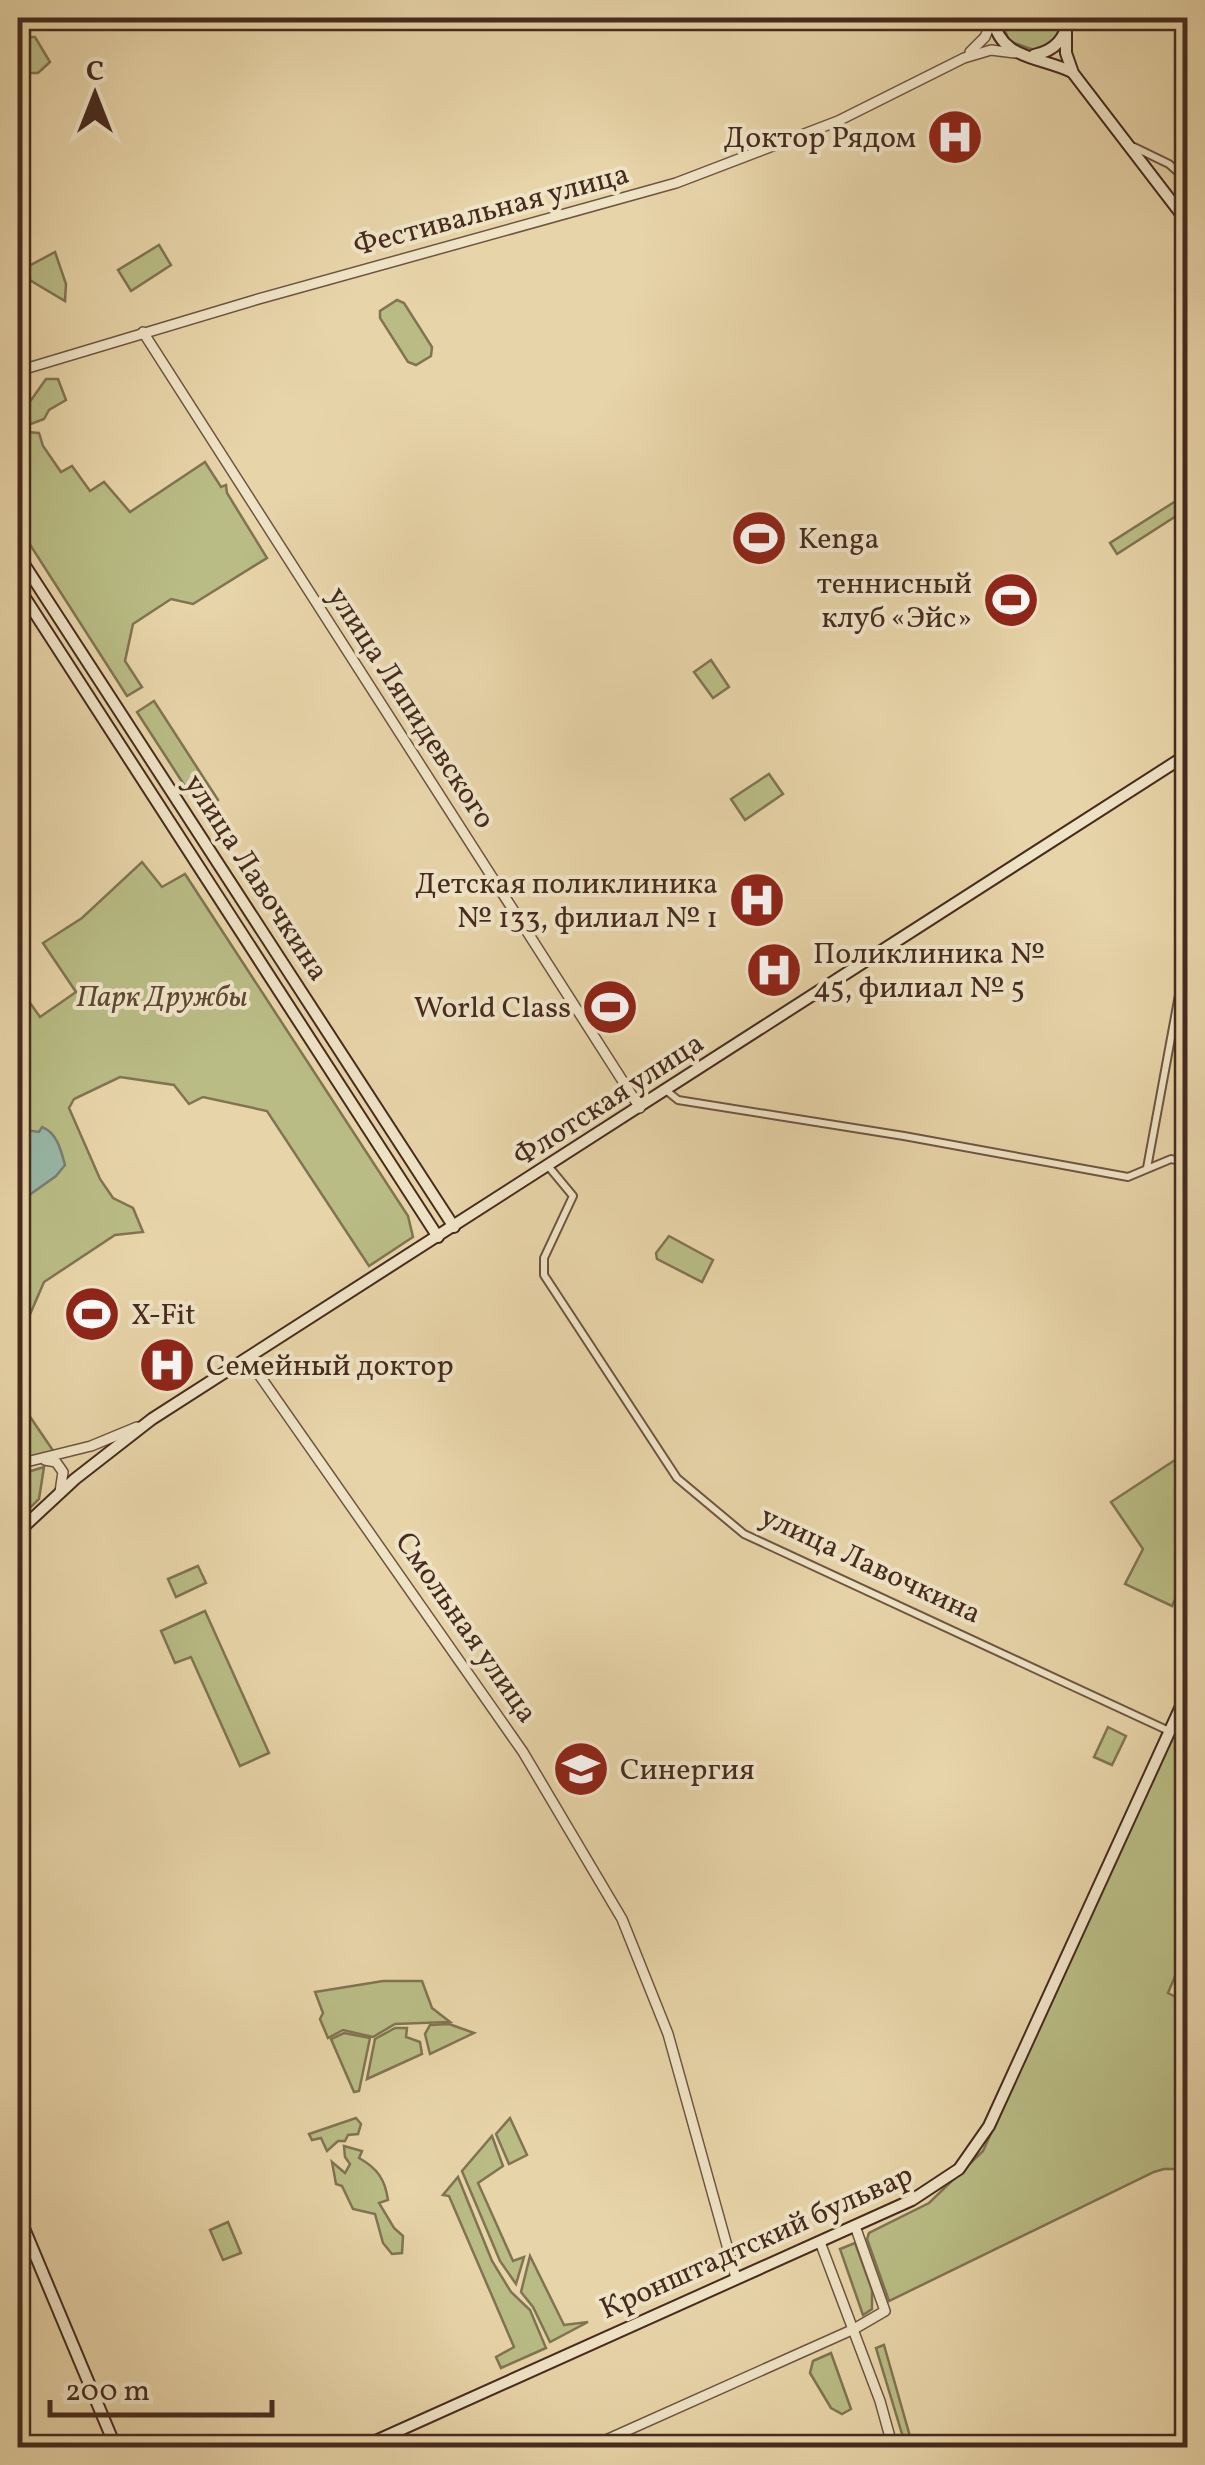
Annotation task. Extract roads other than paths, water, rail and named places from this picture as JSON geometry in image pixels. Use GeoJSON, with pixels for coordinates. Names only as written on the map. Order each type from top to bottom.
{"type":"FeatureCollection","features":[{"type":"Feature","properties":{"kind":"main road"},"geometry":{"type":"LineString","coordinates":[[993,18],[998,38],[1021,54],[1073,73]]}},
{"type":"Feature","properties":{"kind":"main road"},"geometry":{"type":"LineString","coordinates":[[1021,54],[1052,49],[1068,22]]}},
{"type":"Feature","properties":{"kind":"main road"},"geometry":{"type":"LineString","coordinates":[[1068,22],[1066,53],[1073,73],[1188,223]]}},
{"type":"Feature","properties":{"kind":"main road","name":"улица Лавочкина"},"geometry":{"type":"LineString","coordinates":[[18,554],[454,1226]]}},
{"type":"Feature","properties":{"kind":"main road","name":"улица Лавочкина"},"geometry":{"type":"LineString","coordinates":[[18,587],[438,1237]]}},
{"type":"Feature","properties":{"kind":"main road","name":"Флотская улица"},"geometry":{"type":"LineString","coordinates":[[152,1419],[1188,754]]}},
{"type":"Feature","properties":{"kind":"main road"},"geometry":{"type":"LineString","coordinates":[[18,1532],[60,1492],[152,1419]]}},
{"type":"Feature","properties":{"kind":"main road","name":"Кронштадтский бульвар"},"geometry":{"type":"LineString","coordinates":[[360,2448],[856,2226],[931,2190],[959,2170],[989,2126],[1188,1691]]}},
{"type":"Feature","properties":{"kind":"main road"},"geometry":{"type":"LineString","coordinates":[[18,2214],[116,2448]]}},
{"type":"Feature","properties":{"kind":"street","name":"Фестивальная улица"},"geometry":{"type":"LineString","coordinates":[[964,58],[985,37],[993,18]]}},
{"type":"Feature","properties":{"kind":"street","name":"Фестивальная улица"},"geometry":{"type":"LineString","coordinates":[[18,371],[143,332],[706,174],[838,121],[964,58],[991,50],[1021,54]]}},
{"type":"Feature","properties":{"kind":"street"},"geometry":{"type":"LineString","coordinates":[[1124,141],[1169,164],[1188,181]]}},
{"type":"Feature","properties":{"kind":"street","name":"улица Ляпидевского"},"geometry":{"type":"LineString","coordinates":[[143,332],[640,1108]]}},
{"type":"Feature","properties":{"kind":"street"},"geometry":{"type":"LineString","coordinates":[[62,655],[66,643],[77,644]]}},
{"type":"Feature","properties":{"kind":"street"},"geometry":{"type":"LineString","coordinates":[[1146,1169],[1188,946]]}},
{"type":"Feature","properties":{"kind":"street"},"geometry":{"type":"LineString","coordinates":[[667,1091],[678,1100],[1128,1177],[1171,1160],[1188,1163]]}},
{"type":"Feature","properties":{"kind":"street"},"geometry":{"type":"LineString","coordinates":[[354,1106],[366,1107],[370,1096]]}},
{"type":"Feature","properties":{"kind":"street","name":"улица Лавочкина"},"geometry":{"type":"LineString","coordinates":[[549,1167],[573,1196],[544,1258],[544,1275],[677,1478],[744,1534],[1170,1731]]}},
{"type":"Feature","properties":{"kind":"street","name":"Смольная улица"},"geometry":{"type":"LineString","coordinates":[[248,1359],[523,1752],[608,1893],[638,1953],[678,2066],[736,2278]]}},
{"type":"Feature","properties":{"kind":"street","name":"Флотская улица"},"geometry":{"type":"LineString","coordinates":[[18,1464],[91,1446],[152,1419]]}},
{"type":"Feature","properties":{"kind":"street"},"geometry":{"type":"LineString","coordinates":[[42,1459],[56,1462],[63,1472],[60,1492]]}},
{"type":"Feature","properties":{"kind":"street"},"geometry":{"type":"LineString","coordinates":[[588,2448],[854,2329],[885,2311],[856,2226]]}},
{"type":"Feature","properties":{"kind":"street"},"geometry":{"type":"LineString","coordinates":[[820,2242],[880,2401],[892,2448]]}},
{"type":"Feature","properties":{"kind":"place","name":"Доктор Рядом"},"geometry":{"type":"Point","coordinates":[955,137]}},
{"type":"Feature","properties":{"kind":"place","name":"Kenga"},"geometry":{"type":"Point","coordinates":[759,538]}},
{"type":"Feature","properties":{"kind":"place","name":"теннисный клуб «Эйс»"},"geometry":{"type":"Point","coordinates":[1011,600]}},
{"type":"Feature","properties":{"kind":"place","name":"Детская поликлиника № 133, филиал № 1"},"geometry":{"type":"Point","coordinates":[757,900]}},
{"type":"Feature","properties":{"kind":"place","name":"Поликлиника № 45, филиал № 5"},"geometry":{"type":"Point","coordinates":[774,970]}},
{"type":"Feature","properties":{"kind":"place","name":"World Class"},"geometry":{"type":"Point","coordinates":[610,1007]}},
{"type":"Feature","properties":{"kind":"place","name":"X-Fit"},"geometry":{"type":"Point","coordinates":[92,1314]}},
{"type":"Feature","properties":{"kind":"place","name":"Семейный доктор"},"geometry":{"type":"Point","coordinates":[167,1365]}},
{"type":"Feature","properties":{"kind":"place","name":"Синергия"},"geometry":{"type":"Point","coordinates":[581,1769]}},
{"type":"Feature","properties":{"kind":"park label","name":"Парк Дружбы"},"geometry":{"type":"Point","coordinates":[162,996]}}]}
